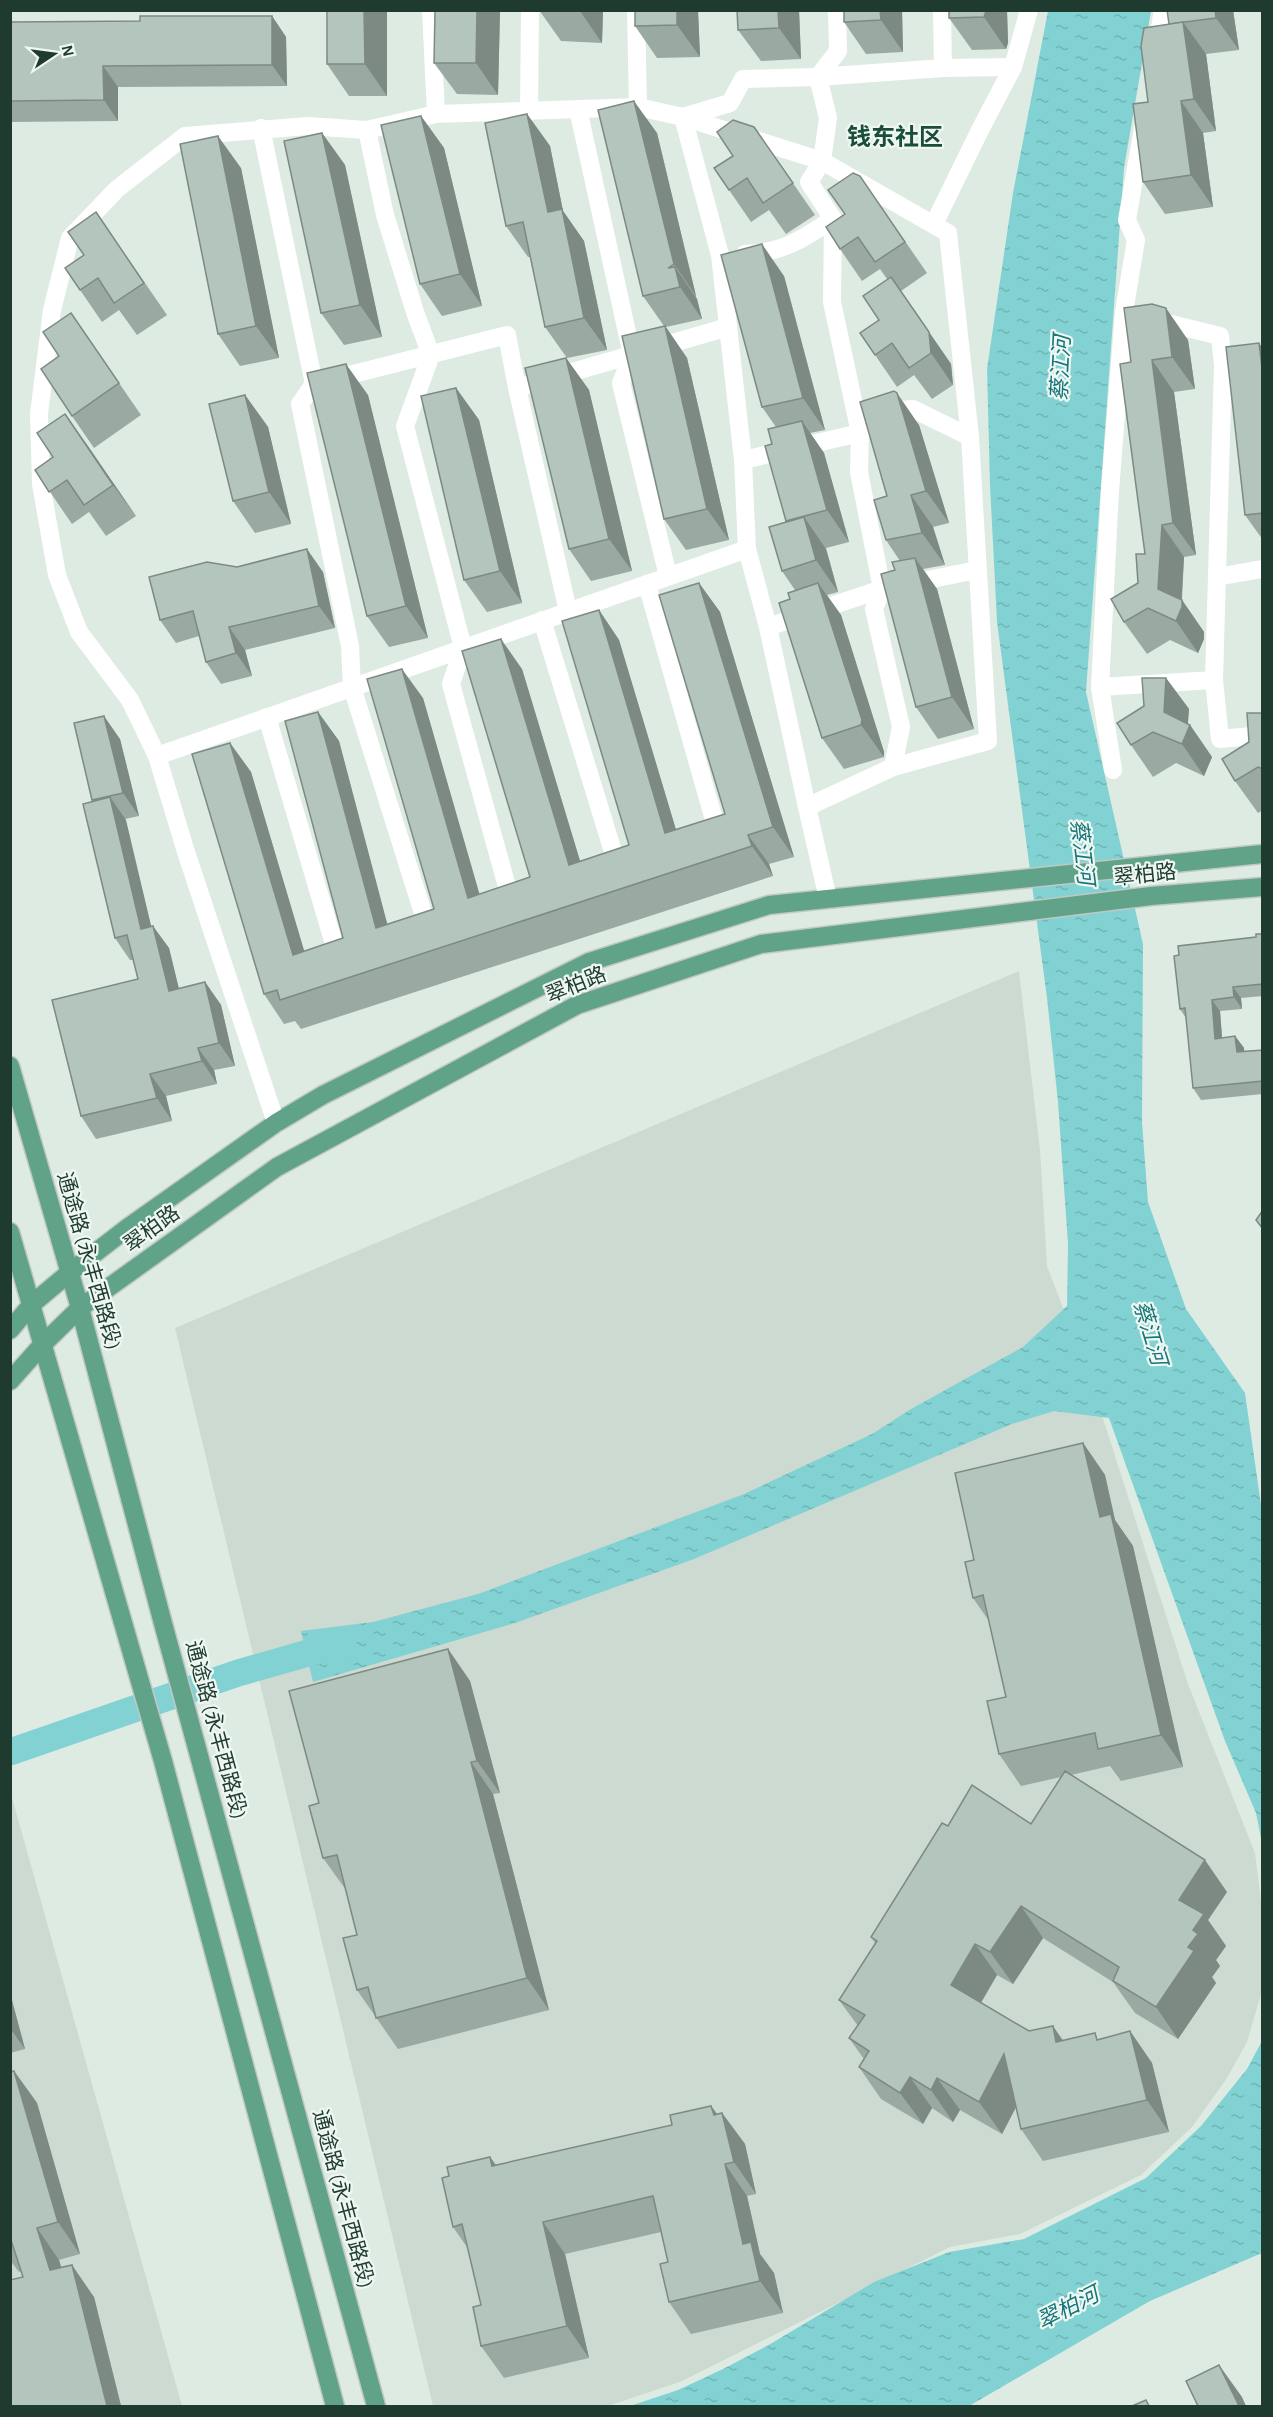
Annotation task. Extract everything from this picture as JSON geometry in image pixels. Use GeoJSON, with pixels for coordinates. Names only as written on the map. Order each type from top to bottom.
{"type":"FeatureCollection","features":[{"type":"Feature","properties":{"kind":"main road","name":"翠柏路"},"geometry":{"type":"LineString","coordinates":[[10,1330],[32,1304],[69,1273],[130,1226],[276,1123],[323,1095],[590,962],[769,905],[1263,855]]}},
{"type":"Feature","properties":{"kind":"main road","name":"翠柏路"},"geometry":{"type":"LineString","coordinates":[[10,1381],[43,1344],[81,1308],[277,1167],[577,1005],[761,944],[1151,896],[1263,887]]}},
{"type":"Feature","properties":{"kind":"main road","name":"通途路 (永丰西路段)"},"geometry":{"type":"LineString","coordinates":[[10,1066],[81,1308],[161,1616],[376,2406]]}},
{"type":"Feature","properties":{"kind":"main road"},"geometry":{"type":"LineString","coordinates":[[10,1232],[163,1761],[335,2406]]}},
{"type":"Feature","properties":{"kind":"street"},"geometry":{"type":"LineString","coordinates":[[431,10],[436,114]]}},
{"type":"Feature","properties":{"kind":"street"},"geometry":{"type":"LineString","coordinates":[[529,111],[530,10]]}},
{"type":"Feature","properties":{"kind":"street"},"geometry":{"type":"LineString","coordinates":[[636,10],[638,107]]}},
{"type":"Feature","properties":{"kind":"street"},"geometry":{"type":"LineString","coordinates":[[818,77],[838,51],[837,10]]}},
{"type":"Feature","properties":{"kind":"street"},"geometry":{"type":"LineString","coordinates":[[942,10],[943,68]]}},
{"type":"Feature","properties":{"kind":"street"},"geometry":{"type":"LineString","coordinates":[[934,224],[1013,67],[1029,10]]}},
{"type":"Feature","properties":{"kind":"street"},"geometry":{"type":"LineString","coordinates":[[1153,69],[1163,10]]}},
{"type":"Feature","properties":{"kind":"street"},"geometry":{"type":"LineString","coordinates":[[683,117],[730,103],[743,79],[818,77],[943,68],[1013,67]]}},
{"type":"Feature","properties":{"kind":"street"},"geometry":{"type":"LineString","coordinates":[[818,77],[828,118],[822,161],[809,182],[833,219],[832,302],[860,433],[859,472],[882,589],[874,609],[901,727],[893,767]]}},
{"type":"Feature","properties":{"kind":"street"},"geometry":{"type":"LineString","coordinates":[[276,1123],[186,852],[157,756],[130,700],[79,632],[57,575],[41,484],[39,414],[52,310],[70,238],[117,189],[185,136],[261,128],[308,126],[367,130],[436,114],[638,107],[683,117],[822,161],[948,233],[970,437],[976,570],[988,741],[893,767],[807,807]]}},
{"type":"Feature","properties":{"kind":"street"},"geometry":{"type":"LineString","coordinates":[[578,110],[632,355],[621,383],[668,576]]}},
{"type":"Feature","properties":{"kind":"street"},"geometry":{"type":"LineString","coordinates":[[1113,770],[1100,687],[1110,491],[1124,312],[1136,240],[1127,220],[1145,115]]}},
{"type":"Feature","properties":{"kind":"street"},"geometry":{"type":"LineString","coordinates":[[683,117],[720,255],[743,460],[747,549],[768,627],[828,899]]}},
{"type":"Feature","properties":{"kind":"street"},"geometry":{"type":"LineString","coordinates":[[261,128],[314,384]]}},
{"type":"Feature","properties":{"kind":"street"},"geometry":{"type":"LineString","coordinates":[[367,130],[385,215],[431,355],[405,426],[463,648],[451,684],[511,901]]}},
{"type":"Feature","properties":{"kind":"street"},"geometry":{"type":"LineString","coordinates":[[720,255],[766,254],[798,242],[833,219]]}},
{"type":"Feature","properties":{"kind":"street"},"geometry":{"type":"LineString","coordinates":[[1124,312],[1220,336],[1223,364],[1214,680],[1220,739],[1263,735]]}},
{"type":"Feature","properties":{"kind":"street"},"geometry":{"type":"LineString","coordinates":[[517,388],[728,327]]}},
{"type":"Feature","properties":{"kind":"street"},"geometry":{"type":"LineString","coordinates":[[428,929],[352,687],[350,646],[300,404],[314,384],[507,335],[568,611]]}},
{"type":"Feature","properties":{"kind":"street"},"geometry":{"type":"LineString","coordinates":[[1223,364],[1263,364]]}},
{"type":"Feature","properties":{"kind":"street"},"geometry":{"type":"LineString","coordinates":[[743,460],[860,433],[889,411],[913,409],[970,437]]}},
{"type":"Feature","properties":{"kind":"street"},"geometry":{"type":"LineString","coordinates":[[157,756],[747,549]]}},
{"type":"Feature","properties":{"kind":"street"},"geometry":{"type":"LineString","coordinates":[[1217,577],[1263,569]]}},
{"type":"Feature","properties":{"kind":"street"},"geometry":{"type":"LineString","coordinates":[[768,627],[882,589],[976,570]]}},
{"type":"Feature","properties":{"kind":"street"},"geometry":{"type":"LineString","coordinates":[[647,584],[720,841]]}},
{"type":"Feature","properties":{"kind":"street"},"geometry":{"type":"LineString","coordinates":[[542,620],[618,868]]}},
{"type":"Feature","properties":{"kind":"street"},"geometry":{"type":"LineString","coordinates":[[1100,687],[1214,680]]}},
{"type":"Feature","properties":{"kind":"street"},"geometry":{"type":"LineString","coordinates":[[267,717],[339,961]]}},
{"type":"Feature","properties":{"kind":"shaded area"},"geometry":{"type":"Polygon","coordinates":[[[1019,971],[1040,1150],[1047,1266],[1091,1381],[1188,1684],[1255,1853],[1262,1910],[1262,1991],[1247,2042],[1227,2078],[1192,2127],[1141,2175],[1020,2234],[950,2247],[682,2381],[608,2406],[433,2406],[175,1328],[1019,971]]]}},
{"type":"Feature","properties":{"kind":"shaded area"},"geometry":{"type":"Polygon","coordinates":[[[11,1794],[182,2406],[11,2406],[11,1794]]]}},
{"type":"Feature","properties":{"kind":"water","name":"蔡江河"},"geometry":{"type":"Polygon","coordinates":[[[1048,11],[1151,11],[1124,168],[1086,692],[1143,944],[1142,1122],[1148,1202],[1186,1309],[1245,1393],[1262,1512],[1262,1843],[1256,1813],[1225,1741],[1109,1418],[1054,1411],[1012,1424],[694,1559],[515,1623],[313,1682],[301,1631],[373,1622],[478,1594],[744,1494],[872,1434],[911,1409],[1023,1347],[1067,1306],[1068,1244],[1058,1102],[1047,998],[997,622],[987,369],[1013,193],[1048,11]]]}},
{"type":"Feature","properties":{"kind":"water","name":"翠柏河"},"geometry":{"type":"Polygon","coordinates":[[[1262,2041],[1262,2253],[1150,2301],[969,2406],[630,2406],[678,2390],[723,2369],[767,2346],[874,2282],[949,2252],[1024,2239],[1146,2178],[1201,2126],[1247,2069],[1262,2041]]]}},
{"type":"Feature","properties":{"kind":"building"},"geometry":{"type":"Polygon","coordinates":[[[327,10],[364,10],[365,64],[327,64],[327,10]]]}},
{"type":"Feature","properties":{"kind":"building"},"geometry":{"type":"Polygon","coordinates":[[[435,10],[477,10],[476,63],[434,63],[435,10]]]}},
{"type":"Feature","properties":{"kind":"building"},"geometry":{"type":"Polygon","coordinates":[[[635,10],[677,10],[677,25],[635,26],[635,10]]]}},
{"type":"Feature","properties":{"kind":"building"},"geometry":{"type":"Polygon","coordinates":[[[737,10],[778,10],[779,28],[738,30],[737,10]]]}},
{"type":"Feature","properties":{"kind":"building"},"geometry":{"type":"Polygon","coordinates":[[[844,10],[880,10],[881,20],[844,22],[844,10]]]}},
{"type":"Feature","properties":{"kind":"building"},"geometry":{"type":"Polygon","coordinates":[[[949,10],[986,11],[984,17],[949,18],[949,10]]]}},
{"type":"Feature","properties":{"kind":"building"},"geometry":{"type":"Polygon","coordinates":[[[1167,10],[1215,10],[1216,18],[1169,24],[1167,10]]]}},
{"type":"Feature","properties":{"kind":"building"},"geometry":{"type":"Polygon","coordinates":[[[140,16],[272,16],[272,65],[103,66],[104,100],[10,101],[10,22],[140,21],[140,16]]]}},
{"type":"Feature","properties":{"kind":"building"},"geometry":{"type":"Polygon","coordinates":[[[1183,22],[1194,99],[1181,101],[1191,175],[1143,182],[1133,104],[1148,102],[1141,46],[1144,28],[1183,22]]]}},
{"type":"Feature","properties":{"kind":"building"},"geometry":{"type":"Polygon","coordinates":[[[634,101],[674,264],[668,268],[675,267],[680,287],[643,296],[598,110],[634,101]]]}},
{"type":"Feature","properties":{"kind":"building"},"geometry":{"type":"Polygon","coordinates":[[[527,114],[548,212],[562,209],[584,318],[545,327],[523,222],[506,226],[485,123],[527,114]]]}},
{"type":"Feature","properties":{"kind":"building"},"geometry":{"type":"Polygon","coordinates":[[[421,116],[460,274],[420,284],[381,125],[421,116]]]}},
{"type":"Feature","properties":{"kind":"building"},"geometry":{"type":"Polygon","coordinates":[[[733,120],[754,127],[793,183],[763,203],[747,178],[729,190],[714,168],[733,156],[717,132],[733,120]]]}},
{"type":"Feature","properties":{"kind":"building"},"geometry":{"type":"Polygon","coordinates":[[[322,133],[360,305],[321,313],[284,141],[322,133]]]}},
{"type":"Feature","properties":{"kind":"building"},"geometry":{"type":"Polygon","coordinates":[[[218,136],[256,326],[218,334],[180,144],[218,136]]]}},
{"type":"Feature","properties":{"kind":"building"},"geometry":{"type":"Polygon","coordinates":[[[853,173],[860,176],[905,242],[875,262],[858,237],[840,249],[826,227],[845,214],[828,190],[853,173]]]}},
{"type":"Feature","properties":{"kind":"building"},"geometry":{"type":"Polygon","coordinates":[[[96,212],[144,283],[114,303],[98,278],[80,290],[65,268],[84,255],[68,232],[96,212]]]}},
{"type":"Feature","properties":{"kind":"building"},"geometry":{"type":"Polygon","coordinates":[[[762,244],[803,398],[762,407],[721,255],[762,244]]]}},
{"type":"Feature","properties":{"kind":"building"},"geometry":{"type":"Polygon","coordinates":[[[891,277],[929,332],[931,353],[909,368],[892,343],[875,355],[860,333],[879,320],[863,296],[891,277]]]}},
{"type":"Feature","properties":{"kind":"building"},"geometry":{"type":"Polygon","coordinates":[[[1152,304],[1166,308],[1172,357],[1152,360],[1173,523],[1162,525],[1158,589],[1182,600],[1182,607],[1176,621],[1148,608],[1124,622],[1111,599],[1138,583],[1136,554],[1145,554],[1120,364],[1131,362],[1124,308],[1152,304]]]}},
{"type":"Feature","properties":{"kind":"building"},"geometry":{"type":"Polygon","coordinates":[[[71,313],[119,383],[72,416],[41,369],[59,356],[43,332],[71,313]]]}},
{"type":"Feature","properties":{"kind":"building"},"geometry":{"type":"Polygon","coordinates":[[[665,326],[707,509],[664,519],[622,336],[665,326]]]}},
{"type":"Feature","properties":{"kind":"building"},"geometry":{"type":"Polygon","coordinates":[[[1259,343],[1263,376],[1263,513],[1245,515],[1226,347],[1259,343]]]}},
{"type":"Feature","properties":{"kind":"building"},"geometry":{"type":"Polygon","coordinates":[[[566,358],[609,539],[569,549],[525,368],[566,358]]]}},
{"type":"Feature","properties":{"kind":"building"},"geometry":{"type":"Polygon","coordinates":[[[346,364],[406,606],[367,616],[307,373],[346,364]]]}},
{"type":"Feature","properties":{"kind":"building"},"geometry":{"type":"Polygon","coordinates":[[[456,388],[500,571],[464,580],[421,396],[456,388]]]}},
{"type":"Feature","properties":{"kind":"building"},"geometry":{"type":"Polygon","coordinates":[[[894,391],[897,393],[926,491],[911,495],[922,533],[886,540],[874,500],[887,496],[860,402],[894,391]]]}},
{"type":"Feature","properties":{"kind":"building"},"geometry":{"type":"Polygon","coordinates":[[[245,395],[269,492],[233,501],[209,404],[245,395]]]}},
{"type":"Feature","properties":{"kind":"building"},"geometry":{"type":"Polygon","coordinates":[[[65,414],[113,485],[84,505],[67,480],[49,492],[35,470],[53,457],[37,433],[65,414]]]}},
{"type":"Feature","properties":{"kind":"building"},"geometry":{"type":"Polygon","coordinates":[[[802,421],[827,510],[786,521],[765,446],[772,444],[768,429],[802,421]]]}},
{"type":"Feature","properties":{"kind":"building"},"geometry":{"type":"Polygon","coordinates":[[[804,517],[816,560],[782,571],[769,527],[804,517]]]}},
{"type":"Feature","properties":{"kind":"building"},"geometry":{"type":"Polygon","coordinates":[[[307,549],[319,606],[229,627],[236,653],[206,662],[193,611],[160,620],[149,577],[207,562],[237,567],[307,549]]]}},
{"type":"Feature","properties":{"kind":"building"},"geometry":{"type":"Polygon","coordinates":[[[915,558],[952,697],[916,707],[881,574],[895,570],[892,562],[915,558]]]}},
{"type":"Feature","properties":{"kind":"building"},"geometry":{"type":"Polygon","coordinates":[[[699,583],[773,827],[748,835],[752,846],[280,1000],[277,990],[264,994],[192,754],[230,743],[293,955],[343,938],[285,721],[318,712],[376,928],[434,909],[367,679],[402,669],[468,898],[530,877],[462,651],[501,639],[569,865],[629,845],[562,621],[599,610],[665,833],[725,814],[659,595],[699,583]]]}},
{"type":"Feature","properties":{"kind":"building"},"geometry":{"type":"Polygon","coordinates":[[[818,583],[862,720],[861,725],[822,738],[779,603],[790,599],[788,593],[818,583]]]}},
{"type":"Feature","properties":{"kind":"building"},"geometry":{"type":"Polygon","coordinates":[[[1142,678],[1166,678],[1164,712],[1190,725],[1182,744],[1153,732],[1131,745],[1117,723],[1144,706],[1142,678]]]}},
{"type":"Feature","properties":{"kind":"building"},"geometry":{"type":"Polygon","coordinates":[[[1247,713],[1263,713],[1263,769],[1258,767],[1235,781],[1222,759],[1249,742],[1247,713]]]}},
{"type":"Feature","properties":{"kind":"building"},"geometry":{"type":"Polygon","coordinates":[[[104,716],[123,793],[92,800],[74,723],[104,716]]]}},
{"type":"Feature","properties":{"kind":"building"},"geometry":{"type":"Polygon","coordinates":[[[110,797],[141,929],[153,926],[169,991],[205,982],[219,1043],[198,1048],[202,1061],[150,1074],[157,1098],[81,1116],[52,1000],[138,979],[127,935],[115,938],[83,804],[110,797]]]}},
{"type":"Feature","properties":{"kind":"building"},"geometry":{"type":"Polygon","coordinates":[[[1256,934],[1263,934],[1263,984],[1233,987],[1234,997],[1212,1000],[1215,1039],[1235,1036],[1237,1052],[1263,1050],[1263,1081],[1193,1088],[1185,1008],[1180,1009],[1174,956],[1179,955],[1178,946],[1256,937],[1256,934]]]}},
{"type":"Feature","properties":{"kind":"building"},"geometry":{"type":"Polygon","coordinates":[[[1263,1210],[1263,1229],[1256,1220],[1263,1210]]]}},
{"type":"Feature","properties":{"kind":"building"},"geometry":{"type":"Polygon","coordinates":[[[1083,1443],[1100,1517],[1111,1514],[1161,1735],[1098,1749],[1095,1733],[999,1754],[987,1701],[1006,1697],[983,1595],[973,1598],[965,1562],[974,1560],[955,1473],[1083,1443]]]}},
{"type":"Feature","properties":{"kind":"building"},"geometry":{"type":"Polygon","coordinates":[[[448,1649],[477,1761],[471,1762],[527,1978],[376,2018],[368,1987],[357,1990],[343,1938],[357,1935],[337,1855],[323,1858],[309,1806],[319,1803],[289,1691],[448,1649]]]}},
{"type":"Feature","properties":{"kind":"building"},"geometry":{"type":"Polygon","coordinates":[[[1065,1771],[1205,1860],[1179,1900],[1204,1914],[1193,1930],[1198,1934],[1188,1947],[1194,1951],[1156,2007],[1113,1981],[1119,1967],[1021,1906],[990,1952],[975,1944],[951,1985],[1029,2031],[1053,2026],[1056,2042],[1095,2033],[1097,2040],[1130,2031],[1147,2100],[1021,2129],[1004,2054],[979,2102],[937,2078],[931,2090],[910,2077],[900,2093],[859,2067],[869,2051],[849,2038],[865,2015],[839,2000],[877,1941],[871,1937],[942,1823],[948,1826],[972,1785],[1031,1824],[1065,1771]]]}},
{"type":"Feature","properties":{"kind":"building"},"geometry":{"type":"Polygon","coordinates":[[[14,2071],[58,2222],[37,2228],[50,2270],[72,2265],[107,2406],[10,2406],[10,2280],[23,2277],[10,2237],[10,2072],[14,2071]]]}},
{"type":"Feature","properties":{"kind":"building"},"geometry":{"type":"Polygon","coordinates":[[[711,2106],[714,2115],[722,2113],[734,2162],[725,2164],[743,2244],[751,2242],[760,2281],[669,2302],[660,2264],[668,2262],[653,2196],[543,2222],[567,2326],[481,2346],[473,2307],[481,2305],[462,2224],[453,2227],[442,2178],[449,2176],[447,2167],[490,2157],[492,2166],[672,2125],[670,2115],[711,2106]]]}},
{"type":"Feature","properties":{"kind":"building"},"geometry":{"type":"Polygon","coordinates":[[[1219,2365],[1239,2406],[1198,2406],[1186,2381],[1219,2365]]]}},
{"type":"Feature","properties":{"kind":"building"},"geometry":{"type":"Polygon","coordinates":[[[1146,2400],[1149,2406],[1132,2406],[1146,2400]]]}},
{"type":"Feature","properties":{"kind":"waterway"},"geometry":{"type":"LineString","coordinates":[[10,1752],[238,1673],[343,1643]]}},
{"type":"Feature","properties":{"kind":"district","name":"钱东社区"},"geometry":{"type":"Point","coordinates":[895,138]}}]}
